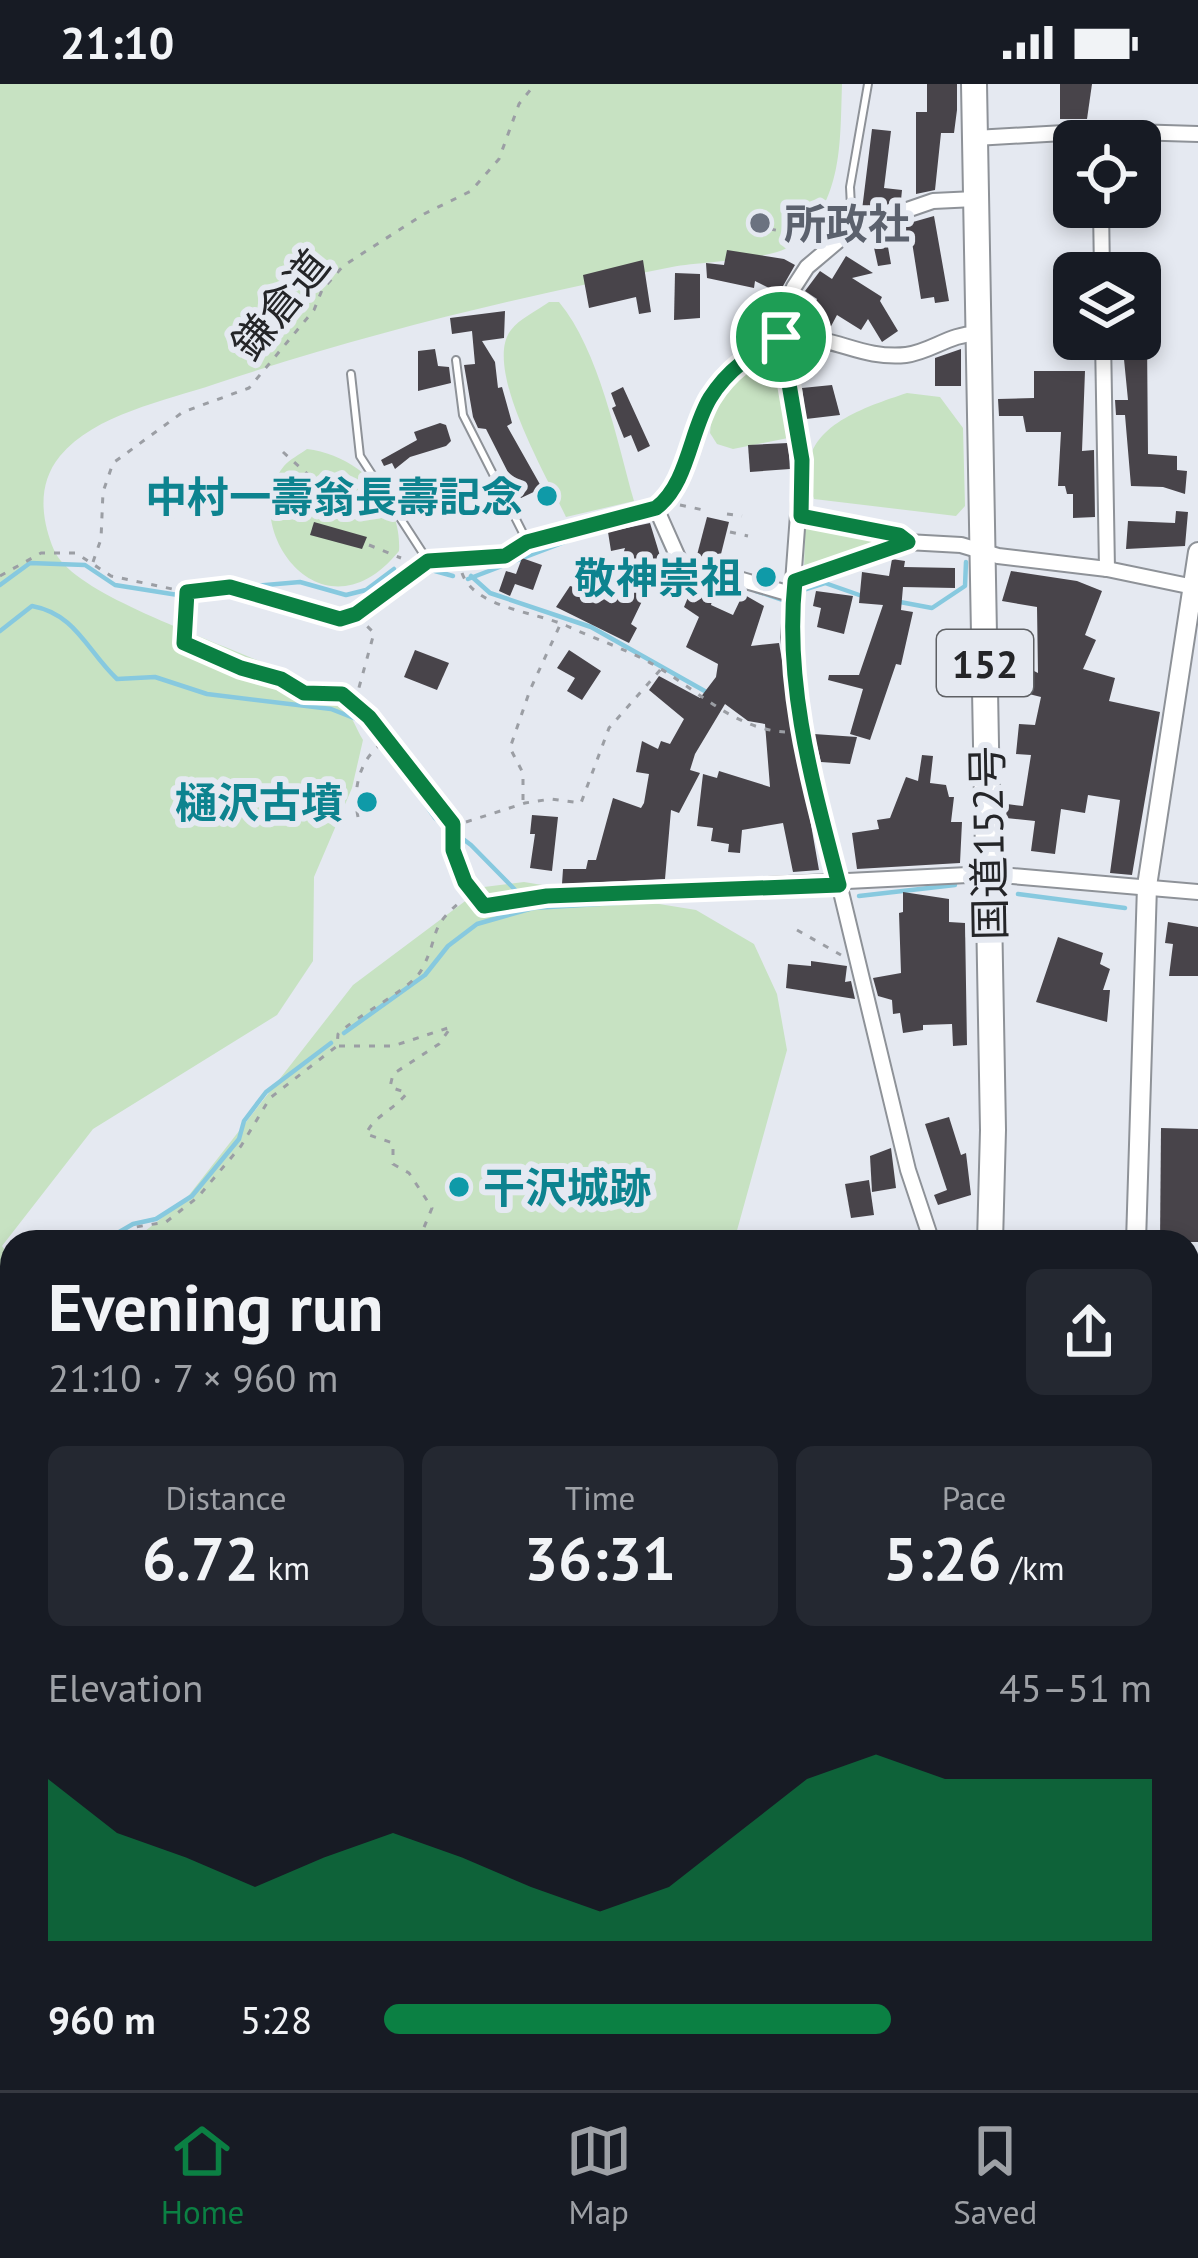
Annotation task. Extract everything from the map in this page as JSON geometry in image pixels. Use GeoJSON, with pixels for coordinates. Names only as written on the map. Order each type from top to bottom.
{"type":"FeatureCollection","features":[{"type":"Feature","properties":{"kind":"highway","name":"国道152号"},"geometry":{"type":"LineString","coordinates":[[974,84],[993,1130],[990,1230]]}},
{"type":"Feature","properties":{"kind":"street"},"geometry":{"type":"LineString","coordinates":[[1161,135],[1198,134]]}},
{"type":"Feature","properties":{"kind":"street"},"geometry":{"type":"LineString","coordinates":[[975,138],[1053,137]]}},
{"type":"Feature","properties":{"kind":"street"},"geometry":{"type":"LineString","coordinates":[[928,1230],[908,1170],[802,730],[790,637],[802,514],[800,439],[781,337],[794,287],[852,229],[933,202],[975,199]]}},
{"type":"Feature","properties":{"kind":"street"},"geometry":{"type":"LineString","coordinates":[[976,334],[905,355],[815,338],[781,337],[724,377],[707,402],[661,504],[680,562],[795,588],[908,542],[1107,569],[1196,588]]}},
{"type":"Feature","properties":{"kind":"street"},"geometry":{"type":"LineString","coordinates":[[1103,360],[1107,569]]}},
{"type":"Feature","properties":{"kind":"street"},"geometry":{"type":"LineString","coordinates":[[422,564],[505,556],[527,542],[661,504]]}},
{"type":"Feature","properties":{"kind":"street"},"geometry":{"type":"LineString","coordinates":[[1136,1230],[1147,886],[1198,552]]}},
{"type":"Feature","properties":{"kind":"street"},"geometry":{"type":"LineString","coordinates":[[543,897],[988,874],[1198,892]]}},
{"type":"Feature","properties":{"kind":"lane"},"geometry":{"type":"LineString","coordinates":[[852,229],[850,187],[868,84]]}},
{"type":"Feature","properties":{"kind":"lane"},"geometry":{"type":"LineString","coordinates":[[456,360],[463,415],[527,542]]}},
{"type":"Feature","properties":{"kind":"lane"},"geometry":{"type":"LineString","coordinates":[[350,374],[360,456],[422,564]]}},
{"type":"Feature","properties":{"kind":"lane"},"geometry":{"type":"LineString","coordinates":[[453,824],[450,835],[472,892],[484,906],[543,897]]}},
{"type":"Feature","properties":{"kind":"path","name":"鎌倉道"},"geometry":{"type":"LineString","coordinates":[[93,562],[101,539],[103,492],[113,463],[183,412],[249,388],[314,310],[322,290],[343,266],[471,191],[499,159],[519,104],[535,84]]}},
{"type":"Feature","properties":{"kind":"path"},"geometry":{"type":"LineString","coordinates":[[770,229],[790,233],[816,260]]}},
{"type":"Feature","properties":{"kind":"path"},"geometry":{"type":"LineString","coordinates":[[283,452],[313,479],[366,506]]}},
{"type":"Feature","properties":{"kind":"path"},"geometry":{"type":"LineString","coordinates":[[661,504],[708,511]]}},
{"type":"Feature","properties":{"kind":"path"},"geometry":{"type":"LineString","coordinates":[[727,514],[742,516]]}},
{"type":"Feature","properties":{"kind":"path"},"geometry":{"type":"LineString","coordinates":[[802,514],[882,527]]}},
{"type":"Feature","properties":{"kind":"path"},"geometry":{"type":"LineString","coordinates":[[802,514],[899,535],[908,542]]}},
{"type":"Feature","properties":{"kind":"path"},"geometry":{"type":"LineString","coordinates":[[730,532],[748,536]]}},
{"type":"Feature","properties":{"kind":"path"},"geometry":{"type":"LineString","coordinates":[[369,545],[389,552]]}},
{"type":"Feature","properties":{"kind":"path"},"geometry":{"type":"LineString","coordinates":[[0,576],[41,553],[76,553],[111,576],[187,592],[230,587],[324,617],[356,614],[422,564]]}},
{"type":"Feature","properties":{"kind":"path"},"geometry":{"type":"LineString","coordinates":[[464,560],[462,578],[488,599],[561,623],[661,669],[730,716],[760,730],[802,730]]}},
{"type":"Feature","properties":{"kind":"path"},"geometry":{"type":"LineString","coordinates":[[187,592],[184,643],[241,668],[281,679],[304,693],[342,694],[376,723],[453,824],[523,803],[581,802],[609,728],[661,669]]}},
{"type":"Feature","properties":{"kind":"path"},"geometry":{"type":"LineString","coordinates":[[355,704],[374,633],[356,614]]}},
{"type":"Feature","properties":{"kind":"path"},"geometry":{"type":"LineString","coordinates":[[523,803],[523,773],[510,748],[561,623]]}},
{"type":"Feature","properties":{"kind":"path"},"geometry":{"type":"LineString","coordinates":[[358,817],[354,796],[374,748],[386,741]]}},
{"type":"Feature","properties":{"kind":"path"},"geometry":{"type":"LineString","coordinates":[[337,1046],[338,1034],[355,1017],[422,972],[436,926],[472,892]]}},
{"type":"Feature","properties":{"kind":"path"},"geometry":{"type":"LineString","coordinates":[[797,929],[858,965]]}},
{"type":"Feature","properties":{"kind":"path"},"geometry":{"type":"LineString","coordinates":[[131,1230],[166,1222],[198,1197],[241,1146],[270,1098],[337,1046],[393,1046],[451,1027],[439,1044],[393,1074],[390,1087],[407,1093],[395,1108],[371,1122],[367,1134],[393,1143],[394,1164],[409,1173],[432,1208],[423,1230]]}},
{"type":"Feature","properties":{"kind":"green space"},"geometry":{"type":"Polygon","coordinates":[[[0,84],[842,84],[839,150],[830,189],[811,226],[785,249],[556,291],[384,333],[153,403],[92,429],[60,456],[45,490],[46,526],[54,550],[71,571],[140,611],[312,685],[344,705],[363,740],[352,788],[314,877],[313,961],[277,1015],[93,1129],[14,1230],[0,1230],[0,84]]]}},
{"type":"Feature","properties":{"kind":"green space"},"geometry":{"type":"Polygon","coordinates":[[[549,302],[559,302],[585,345],[634,501],[566,517],[521,423],[505,369],[504,347],[514,326],[549,302]]]}},
{"type":"Feature","properties":{"kind":"green space"},"geometry":{"type":"Polygon","coordinates":[[[779,349],[793,437],[733,449],[717,444],[710,433],[723,392],[741,371],[779,349]]]}},
{"type":"Feature","properties":{"kind":"green space"},"geometry":{"type":"Polygon","coordinates":[[[907,393],[940,397],[963,428],[965,506],[956,516],[814,499],[808,476],[810,457],[819,440],[848,416],[907,393]]]}},
{"type":"Feature","properties":{"kind":"green space"},"geometry":{"type":"Polygon","coordinates":[[[307,449],[359,470],[393,513],[399,551],[370,577],[341,586],[316,582],[294,566],[279,544],[271,517],[272,490],[284,466],[307,449]]]}},
{"type":"Feature","properties":{"kind":"green space"},"geometry":{"type":"Polygon","coordinates":[[[811,522],[869,534],[874,548],[804,573],[805,526],[811,522]]]}},
{"type":"Feature","properties":{"kind":"green space"},"geometry":{"type":"Polygon","coordinates":[[[524,882],[696,910],[754,944],[777,994],[787,1050],[737,1230],[146,1230],[186,1199],[353,985],[484,887],[524,882]]]}},
{"type":"Feature","properties":{"kind":"building"},"geometry":{"type":"Polygon","coordinates":[[[927,84],[957,84],[957,110],[954,133],[941,133],[935,190],[916,194],[916,112],[927,112],[927,84]]]}},
{"type":"Feature","properties":{"kind":"building"},"geometry":{"type":"Polygon","coordinates":[[[1060,84],[1092,84],[1087,119],[1060,119],[1060,84]]]}},
{"type":"Feature","properties":{"kind":"building"},"geometry":{"type":"Polygon","coordinates":[[[872,129],[891,131],[884,188],[902,190],[901,200],[865,212],[862,210],[872,129]]]}},
{"type":"Feature","properties":{"kind":"building"},"geometry":{"type":"Polygon","coordinates":[[[934,216],[949,301],[935,303],[934,297],[921,299],[912,242],[888,247],[891,264],[878,266],[871,234],[934,216]]]}},
{"type":"Feature","properties":{"kind":"building"},"geometry":{"type":"Polygon","coordinates":[[[727,250],[795,265],[779,293],[755,281],[754,288],[707,278],[706,263],[724,265],[727,250]]]}},
{"type":"Feature","properties":{"kind":"building"},"geometry":{"type":"Polygon","coordinates":[[[846,256],[873,273],[852,278],[882,297],[898,331],[882,342],[868,319],[861,330],[837,315],[829,330],[808,322],[817,299],[805,291],[820,271],[832,279],[846,256]]]}},
{"type":"Feature","properties":{"kind":"building"},"geometry":{"type":"Polygon","coordinates":[[[643,260],[651,312],[639,314],[636,297],[589,308],[583,275],[643,260]]]}},
{"type":"Feature","properties":{"kind":"building"},"geometry":{"type":"Polygon","coordinates":[[[675,273],[700,274],[700,318],[674,320],[675,273]]]}},
{"type":"Feature","properties":{"kind":"building"},"geometry":{"type":"Polygon","coordinates":[[[505,311],[504,338],[482,341],[495,362],[498,388],[502,387],[512,423],[507,426],[542,488],[521,498],[486,429],[478,428],[473,417],[464,365],[475,364],[472,331],[452,334],[450,318],[505,311]]]}},
{"type":"Feature","properties":{"kind":"building"},"geometry":{"type":"Polygon","coordinates":[[[435,349],[438,366],[449,367],[451,383],[418,391],[418,351],[435,349]]]}},
{"type":"Feature","properties":{"kind":"building"},"geometry":{"type":"Polygon","coordinates":[[[961,349],[961,386],[935,386],[935,358],[961,349]]]}},
{"type":"Feature","properties":{"kind":"building"},"geometry":{"type":"Polygon","coordinates":[[[1124,360],[1147,360],[1148,454],[1177,456],[1177,470],[1187,471],[1185,494],[1163,487],[1131,486],[1125,415],[1116,415],[1115,400],[1128,400],[1124,360]]]}},
{"type":"Feature","properties":{"kind":"building"},"geometry":{"type":"Polygon","coordinates":[[[1034,371],[1085,371],[1082,451],[1094,450],[1095,517],[1073,518],[1073,494],[1058,486],[1061,432],[1026,432],[1023,416],[999,416],[998,399],[1034,398],[1034,371]]]}},
{"type":"Feature","properties":{"kind":"building"},"geometry":{"type":"Polygon","coordinates":[[[832,385],[840,415],[806,419],[802,388],[832,385]]]}},
{"type":"Feature","properties":{"kind":"building"},"geometry":{"type":"Polygon","coordinates":[[[623,387],[650,446],[638,452],[631,435],[624,438],[612,408],[616,406],[611,393],[623,387]]]}},
{"type":"Feature","properties":{"kind":"building"},"geometry":{"type":"Polygon","coordinates":[[[446,425],[451,441],[446,446],[410,457],[395,469],[392,463],[384,466],[381,460],[417,440],[414,432],[446,425]]]}},
{"type":"Feature","properties":{"kind":"building"},"geometry":{"type":"Polygon","coordinates":[[[788,443],[790,469],[750,472],[748,445],[788,443]]]}},
{"type":"Feature","properties":{"kind":"building"},"geometry":{"type":"Polygon","coordinates":[[[1176,511],[1188,512],[1185,546],[1126,549],[1128,521],[1175,523],[1176,511]]]}},
{"type":"Feature","properties":{"kind":"building"},"geometry":{"type":"Polygon","coordinates":[[[707,517],[729,522],[719,562],[697,555],[707,517]]]}},
{"type":"Feature","properties":{"kind":"building"},"geometry":{"type":"Polygon","coordinates":[[[314,522],[367,537],[362,549],[310,535],[314,522]]]}},
{"type":"Feature","properties":{"kind":"building"},"geometry":{"type":"Polygon","coordinates":[[[650,523],[661,559],[649,597],[645,595],[631,624],[637,628],[629,643],[556,607],[570,586],[589,591],[591,587],[610,595],[625,548],[611,551],[608,532],[650,523]]]}},
{"type":"Feature","properties":{"kind":"building"},"geometry":{"type":"Polygon","coordinates":[[[522,558],[542,565],[533,590],[515,584],[510,596],[499,591],[506,571],[516,574],[522,558]]]}},
{"type":"Feature","properties":{"kind":"building"},"geometry":{"type":"Polygon","coordinates":[[[892,559],[905,561],[904,567],[955,568],[955,588],[903,587],[901,610],[913,612],[901,665],[896,664],[870,740],[850,734],[863,689],[828,680],[829,675],[859,675],[883,605],[859,603],[862,572],[889,576],[892,559]]]}},
{"type":"Feature","properties":{"kind":"building"},"geometry":{"type":"Polygon","coordinates":[[[1011,571],[1077,581],[1102,591],[1085,635],[1096,640],[1083,669],[1115,678],[1109,701],[1160,712],[1132,875],[1110,873],[1120,800],[1088,795],[1085,813],[1061,809],[1055,854],[1031,851],[1035,821],[1006,818],[1007,804],[1023,806],[1031,755],[1016,754],[1019,724],[1035,725],[1041,697],[1029,694],[1034,671],[1038,673],[1037,607],[1002,601],[1011,571]]]}},
{"type":"Feature","properties":{"kind":"building"},"geometry":{"type":"Polygon","coordinates":[[[696,578],[716,584],[711,605],[733,615],[743,594],[764,606],[751,646],[779,643],[819,870],[793,872],[783,823],[742,830],[740,853],[728,852],[729,844],[711,841],[713,828],[697,826],[703,774],[717,778],[719,771],[770,787],[765,724],[748,721],[725,704],[695,754],[690,770],[700,773],[679,813],[671,810],[665,879],[562,884],[563,869],[586,869],[588,860],[596,860],[613,798],[641,808],[644,803],[649,774],[636,772],[642,741],[658,749],[661,741],[670,744],[684,719],[649,690],[659,676],[700,698],[716,677],[718,664],[686,647],[699,617],[684,607],[696,578]]]}},
{"type":"Feature","properties":{"kind":"building"},"geometry":{"type":"Polygon","coordinates":[[[816,591],[853,596],[844,634],[817,627],[821,608],[813,606],[816,591]]]}},
{"type":"Feature","properties":{"kind":"building"},"geometry":{"type":"Polygon","coordinates":[[[415,650],[449,663],[437,690],[404,677],[415,650]]]}},
{"type":"Feature","properties":{"kind":"building"},"geometry":{"type":"Polygon","coordinates":[[[569,650],[601,671],[582,700],[567,691],[575,678],[557,668],[569,650]]]}},
{"type":"Feature","properties":{"kind":"building"},"geometry":{"type":"Polygon","coordinates":[[[814,734],[857,737],[850,764],[821,762],[814,734]]]}},
{"type":"Feature","properties":{"kind":"building"},"geometry":{"type":"Polygon","coordinates":[[[922,755],[933,756],[930,783],[946,785],[949,797],[954,797],[951,822],[962,822],[960,863],[857,869],[852,833],[879,829],[877,820],[890,818],[906,777],[918,781],[922,755]]]}},
{"type":"Feature","properties":{"kind":"building"},"geometry":{"type":"Polygon","coordinates":[[[532,815],[558,817],[552,871],[530,868],[535,834],[530,834],[532,815]]]}},
{"type":"Feature","properties":{"kind":"building"},"geometry":{"type":"Polygon","coordinates":[[[903,892],[949,899],[949,922],[965,923],[967,1045],[953,1046],[952,1024],[923,1025],[923,1030],[903,1033],[892,1000],[878,996],[873,978],[901,973],[903,892]]]}},
{"type":"Feature","properties":{"kind":"building"},"geometry":{"type":"Polygon","coordinates":[[[1168,922],[1198,927],[1198,976],[1169,976],[1173,944],[1165,943],[1168,922]]]}},
{"type":"Feature","properties":{"kind":"building"},"geometry":{"type":"Polygon","coordinates":[[[1058,937],[1103,953],[1100,964],[1110,969],[1103,990],[1110,990],[1107,1022],[1036,1002],[1058,937]]]}},
{"type":"Feature","properties":{"kind":"building"},"geometry":{"type":"Polygon","coordinates":[[[811,961],[847,966],[845,982],[851,981],[855,999],[786,988],[788,964],[811,966],[811,961]]]}},
{"type":"Feature","properties":{"kind":"building"},"geometry":{"type":"Polygon","coordinates":[[[949,1117],[961,1155],[966,1153],[971,1195],[938,1205],[934,1195],[947,1190],[925,1124],[949,1117]]]}},
{"type":"Feature","properties":{"kind":"building"},"geometry":{"type":"Polygon","coordinates":[[[1161,1128],[1198,1129],[1198,1230],[1160,1230],[1161,1128]]]}},
{"type":"Feature","properties":{"kind":"building"},"geometry":{"type":"Polygon","coordinates":[[[891,1148],[896,1188],[872,1192],[870,1156],[891,1148]]]}},
{"type":"Feature","properties":{"kind":"building"},"geometry":{"type":"Polygon","coordinates":[[[869,1180],[874,1215],[851,1218],[845,1184],[869,1180]]]}},
{"type":"Feature","properties":{"kind":"waterway"},"geometry":{"type":"LineString","coordinates":[[468,579],[596,530]]}},
{"type":"Feature","properties":{"kind":"waterway"},"geometry":{"type":"LineString","coordinates":[[663,540],[676,567]]}},
{"type":"Feature","properties":{"kind":"waterway"},"geometry":{"type":"LineString","coordinates":[[900,602],[932,608],[965,586],[966,562]]}},
{"type":"Feature","properties":{"kind":"waterway"},"geometry":{"type":"LineString","coordinates":[[0,585],[30,563],[85,565],[115,585],[178,595]]}},
{"type":"Feature","properties":{"kind":"waterway"},"geometry":{"type":"LineString","coordinates":[[253,586],[300,582],[346,595],[366,590],[394,569]]}},
{"type":"Feature","properties":{"kind":"waterway"},"geometry":{"type":"LineString","coordinates":[[435,571],[453,576]]}},
{"type":"Feature","properties":{"kind":"waterway"},"geometry":{"type":"LineString","coordinates":[[471,576],[490,593],[591,627],[710,694]]}},
{"type":"Feature","properties":{"kind":"waterway"},"geometry":{"type":"LineString","coordinates":[[803,590],[825,583],[865,597]]}},
{"type":"Feature","properties":{"kind":"waterway"},"geometry":{"type":"LineString","coordinates":[[756,591],[783,600]]}},
{"type":"Feature","properties":{"kind":"waterway"},"geometry":{"type":"LineString","coordinates":[[192,598],[227,592]]}},
{"type":"Feature","properties":{"kind":"waterway"},"geometry":{"type":"LineString","coordinates":[[0,631],[32,606],[70,625],[117,679],[155,677],[207,694],[331,709],[369,724],[435,818],[471,845],[533,908],[746,895]]}},
{"type":"Feature","properties":{"kind":"waterway"},"geometry":{"type":"LineString","coordinates":[[859,896],[955,885]]}},
{"type":"Feature","properties":{"kind":"waterway"},"geometry":{"type":"LineString","coordinates":[[802,894],[823,893]]}},
{"type":"Feature","properties":{"kind":"waterway"},"geometry":{"type":"LineString","coordinates":[[1018,894],[1125,908]]}},
{"type":"Feature","properties":{"kind":"waterway"},"geometry":{"type":"LineString","coordinates":[[344,1033],[425,975],[448,946],[477,924],[533,908]]}},
{"type":"Feature","properties":{"kind":"waterway"},"geometry":{"type":"LineString","coordinates":[[123,1230],[156,1219],[192,1196],[239,1139],[244,1121],[266,1092],[331,1043]]}},
{"type":"Feature","properties":{"kind":"place","name":"所政社"},"geometry":{"type":"Point","coordinates":[760,223]}},
{"type":"Feature","properties":{"kind":"place","name":"中村一壽翁長壽記念"},"geometry":{"type":"Point","coordinates":[547,496]}},
{"type":"Feature","properties":{"kind":"place","name":"敬神崇祖"},"geometry":{"type":"Point","coordinates":[766,577]}},
{"type":"Feature","properties":{"kind":"place","name":"樋沢古墳"},"geometry":{"type":"Point","coordinates":[367,802]}},
{"type":"Feature","properties":{"kind":"place","name":"干沢城跡"},"geometry":{"type":"Point","coordinates":[459,1187]}},
{"type":"Feature","properties":{"kind":"route"},"geometry":{"type":"LineString","coordinates":[[781,337],[802,460],[801,516],[899,535],[908,542],[795,581],[790,637],[802,730],[839,885],[547,896],[484,906],[465,882],[453,850],[453,824],[376,723],[342,694],[304,693],[281,679],[241,668],[184,643],[187,592],[230,587],[340,619],[356,614],[428,561],[505,556],[527,542],[656,508],[670,496],[707,402],[724,377],[781,337]]}}]}
